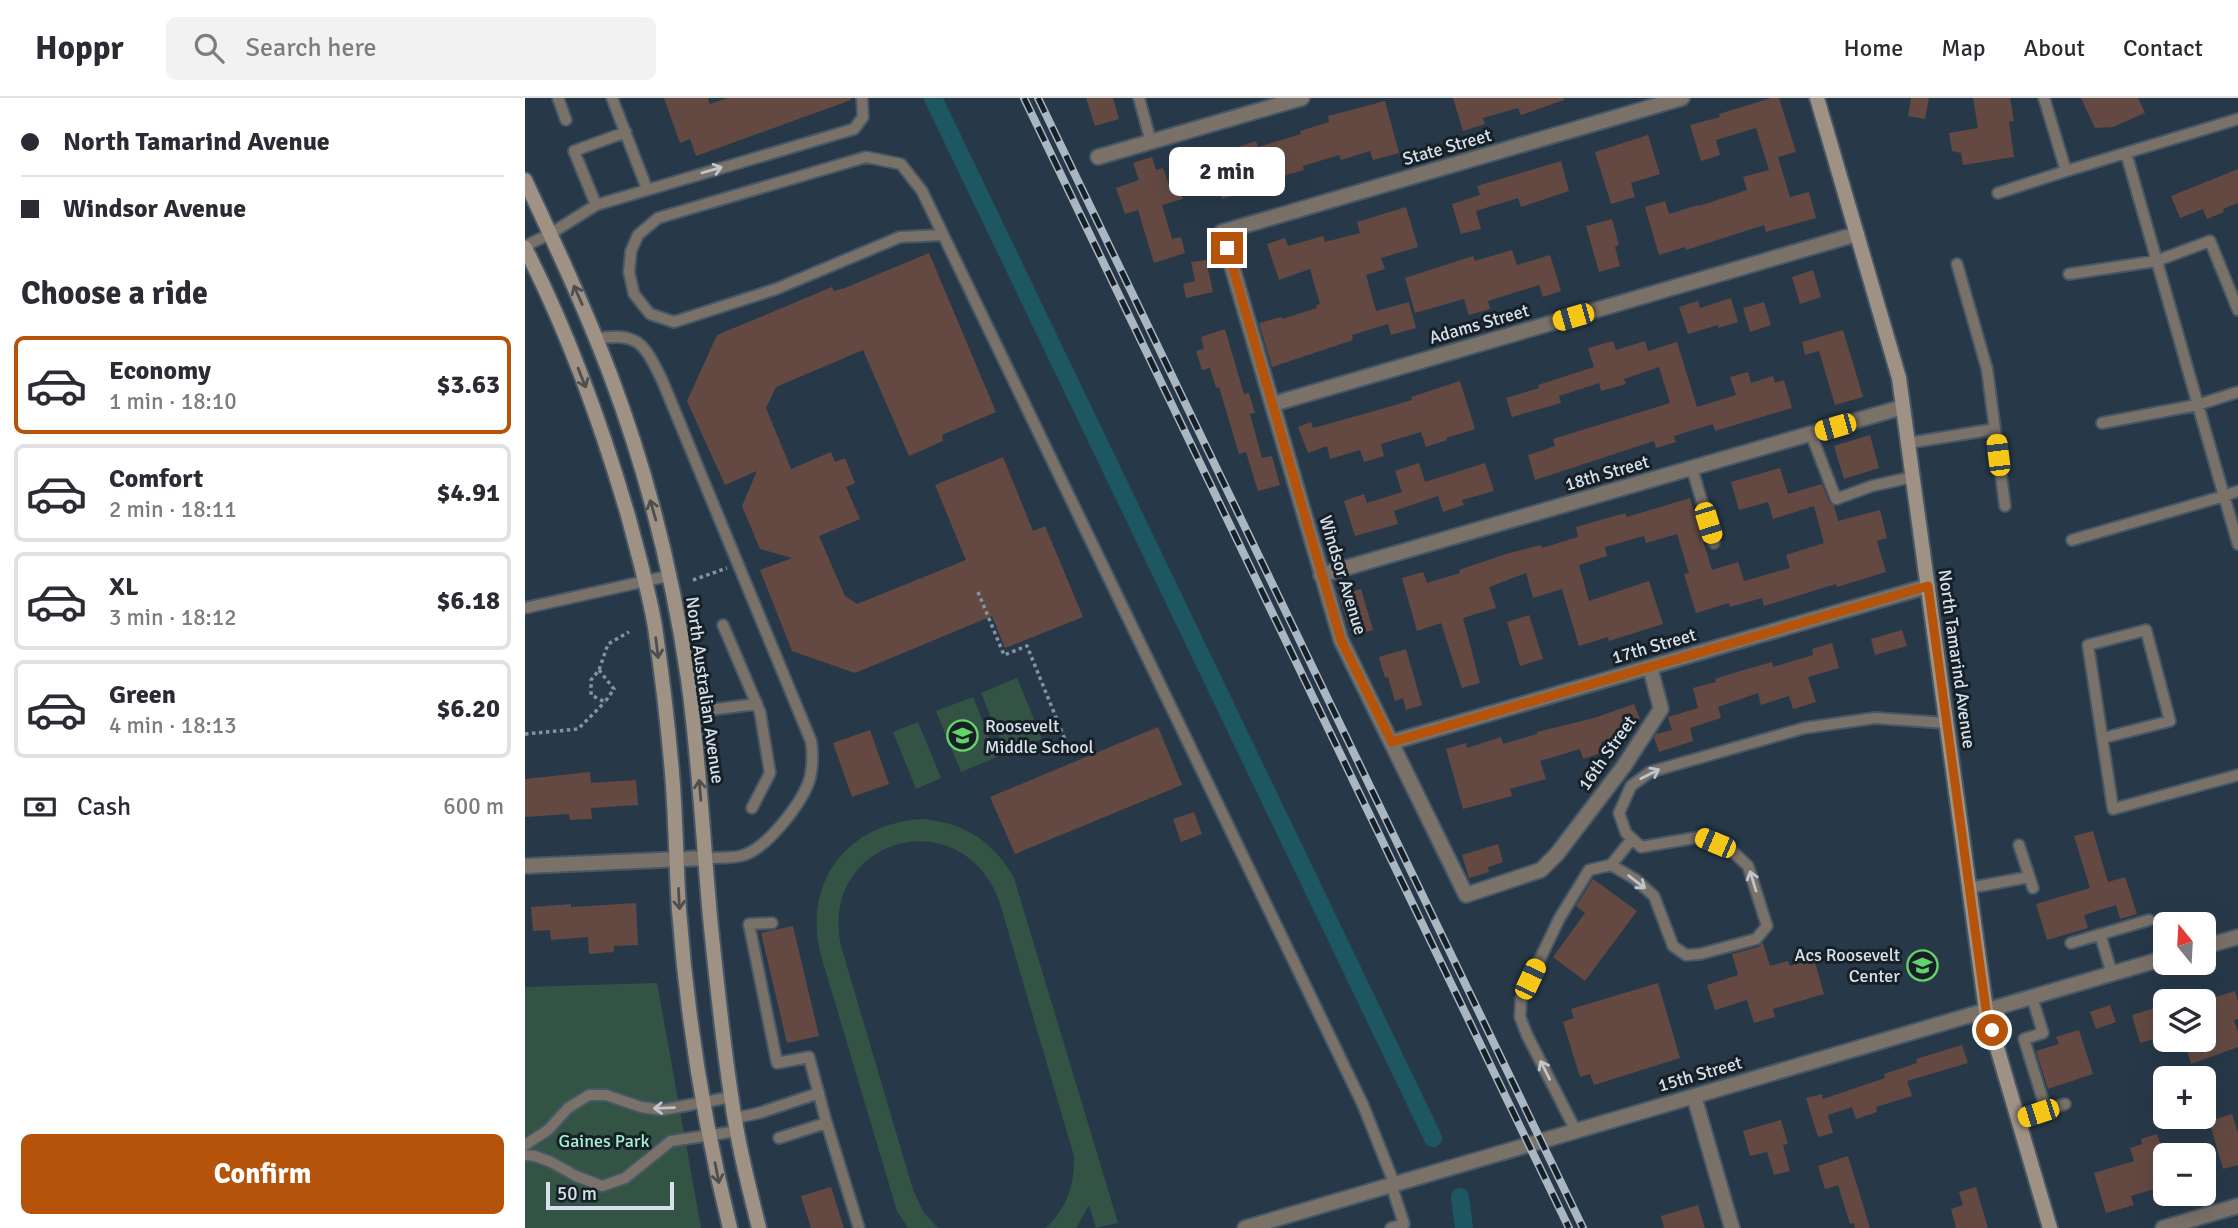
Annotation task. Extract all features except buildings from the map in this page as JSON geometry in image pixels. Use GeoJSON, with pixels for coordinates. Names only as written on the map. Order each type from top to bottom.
{"type":"FeatureCollection","features":[{"type":"Feature","properties":{"kind":"main road","name":"North Tamarind Avenue"},"geometry":{"type":"LineString","coordinates":[[1817,98],[1899,378],[1986,1010],[2050,1228]]}},
{"type":"Feature","properties":{"kind":"main road","name":"North Australian Avenue"},"geometry":{"type":"LineString","coordinates":[[525,180],[595,338],[635,449],[657,524],[688,677],[731,1097],[759,1228]]}},
{"type":"Feature","properties":{"kind":"main road"},"geometry":{"type":"LineString","coordinates":[[525,247],[590,398],[615,473],[654,624],[672,775],[688,999],[709,1136],[730,1228]]}},
{"type":"Feature","properties":{"kind":"street"},"geometry":{"type":"LineString","coordinates":[[1098,157],[1302,98]]}},
{"type":"Feature","properties":{"kind":"street","name":"State Street"},"geometry":{"type":"LineString","coordinates":[[1222,232],[1682,98]]}},
{"type":"Feature","properties":{"kind":"street","name":"Windsor Avenue"},"geometry":{"type":"LineString","coordinates":[[1222,232],[1341,640],[1466,895],[1541,870],[1557,853]]}},
{"type":"Feature","properties":{"kind":"street","name":"Adams Street"},"geometry":{"type":"LineString","coordinates":[[1273,404],[1857,234]]}},
{"type":"Feature","properties":{"kind":"street","name":"18th Street"},"geometry":{"type":"LineString","coordinates":[[1321,575],[1903,407]]}},
{"type":"Feature","properties":{"kind":"street","name":"17th Street"},"geometry":{"type":"LineString","coordinates":[[1392,742],[1928,586]]}},
{"type":"Feature","properties":{"kind":"street","name":"16th Street"},"geometry":{"type":"LineString","coordinates":[[1557,853],[1623,766],[1661,709],[1650,667]]}},
{"type":"Feature","properties":{"kind":"street"},"geometry":{"type":"LineString","coordinates":[[525,866],[706,858]]}},
{"type":"Feature","properties":{"kind":"street"},"geometry":{"type":"LineString","coordinates":[[2216,943],[2238,937]]}},
{"type":"Feature","properties":{"kind":"street","name":"15th Street"},"geometry":{"type":"LineString","coordinates":[[1245,1228],[2153,962]]}},
{"type":"Feature","properties":{"kind":"street"},"geometry":{"type":"LineString","coordinates":[[1694,1096],[1732,1228]]}},
{"type":"Feature","properties":{"kind":"street"},"geometry":{"type":"LineString","coordinates":[[2163,1228],[2238,1206]]}},
{"type":"Feature","properties":{"kind":"lane"},"geometry":{"type":"LineString","coordinates":[[558,98],[566,120]]}},
{"type":"Feature","properties":{"kind":"lane"},"geometry":{"type":"LineString","coordinates":[[613,98],[647,189]]}},
{"type":"Feature","properties":{"kind":"lane"},"geometry":{"type":"LineString","coordinates":[[525,247],[596,205],[854,129],[863,117],[862,98]]}},
{"type":"Feature","properties":{"kind":"lane"},"geometry":{"type":"LineString","coordinates":[[1139,98],[1151,142]]}},
{"type":"Feature","properties":{"kind":"lane"},"geometry":{"type":"LineString","coordinates":[[2044,98],[2066,171]]}},
{"type":"Feature","properties":{"kind":"lane"},"geometry":{"type":"LineString","coordinates":[[1998,193],[2238,119]]}},
{"type":"Feature","properties":{"kind":"lane"},"geometry":{"type":"LineString","coordinates":[[596,205],[574,151],[625,132]]}},
{"type":"Feature","properties":{"kind":"lane"},"geometry":{"type":"LineString","coordinates":[[2126,153],[2238,544]]}},
{"type":"Feature","properties":{"kind":"lane"},"geometry":{"type":"LineString","coordinates":[[943,235],[900,237],[776,289],[674,322],[650,314],[633,294],[629,272],[631,251],[638,234],[658,218],[866,157],[901,163],[921,188],[1363,1105],[1393,1184],[1404,1224],[1391,1228]]}},
{"type":"Feature","properties":{"kind":"lane"},"geometry":{"type":"LineString","coordinates":[[2069,274],[2156,261],[2210,241],[2238,310]]}},
{"type":"Feature","properties":{"kind":"lane"},"geometry":{"type":"LineString","coordinates":[[1957,264],[1987,369],[2005,506]]}},
{"type":"Feature","properties":{"kind":"lane"},"geometry":{"type":"LineString","coordinates":[[595,338],[627,337],[638,341],[648,353],[662,380],[806,729],[814,756],[809,780],[788,817],[763,845],[743,856],[706,858]]}},
{"type":"Feature","properties":{"kind":"lane"},"geometry":{"type":"LineString","coordinates":[[2102,423],[2197,405],[2238,392]]}},
{"type":"Feature","properties":{"kind":"lane"},"geometry":{"type":"LineString","coordinates":[[1908,443],[1995,429]]}},
{"type":"Feature","properties":{"kind":"lane"},"geometry":{"type":"LineString","coordinates":[[1811,434],[1836,499],[1872,486],[1912,477]]}},
{"type":"Feature","properties":{"kind":"lane"},"geometry":{"type":"LineString","coordinates":[[1692,468],[1714,543]]}},
{"type":"Feature","properties":{"kind":"lane"},"geometry":{"type":"LineString","coordinates":[[2072,540],[2238,491]]}},
{"type":"Feature","properties":{"kind":"lane"},"geometry":{"type":"LineString","coordinates":[[525,608],[668,576]]}},
{"type":"Feature","properties":{"kind":"lane"},"geometry":{"type":"LineString","coordinates":[[723,625],[760,712],[770,773],[752,808]]}},
{"type":"Feature","properties":{"kind":"lane"},"geometry":{"type":"LineString","coordinates":[[2103,738],[2171,721],[2146,630],[2088,645],[2113,809],[2238,775]]}},
{"type":"Feature","properties":{"kind":"lane"},"geometry":{"type":"LineString","coordinates":[[692,712],[757,704]]}},
{"type":"Feature","properties":{"kind":"lane"},"geometry":{"type":"LineString","coordinates":[[1611,865],[1635,879],[1654,896],[1673,946],[1686,955],[1700,954],[1756,939],[1767,926],[1748,866],[1730,849],[1700,836],[1641,847],[1626,833],[1619,813],[1631,786],[1650,772],[1804,728],[1875,718],[1947,723]]}},
{"type":"Feature","properties":{"kind":"lane"},"geometry":{"type":"LineString","coordinates":[[1576,1131],[1527,1035],[1520,1017],[1521,999],[1559,919],[1589,870],[1611,865],[1632,839]]}},
{"type":"Feature","properties":{"kind":"lane"},"geometry":{"type":"LineString","coordinates":[[1969,888],[2031,883],[2019,845]]}},
{"type":"Feature","properties":{"kind":"lane"},"geometry":{"type":"LineString","coordinates":[[2071,943],[2149,920]]}},
{"type":"Feature","properties":{"kind":"lane"},"geometry":{"type":"LineString","coordinates":[[772,923],[750,924],[777,1063],[809,1057],[826,1123],[859,1228]]}},
{"type":"Feature","properties":{"kind":"lane"},"geometry":{"type":"LineString","coordinates":[[2100,934],[2112,974]]}},
{"type":"Feature","properties":{"kind":"lane"},"geometry":{"type":"LineString","coordinates":[[2032,997],[2043,1033],[2024,1039],[2046,1110]]}},
{"type":"Feature","properties":{"kind":"lane"},"geometry":{"type":"LineString","coordinates":[[525,1155],[551,1162],[576,1177],[602,1185],[625,1178],[671,1141],[709,1136],[759,1113],[819,1093]]}},
{"type":"Feature","properties":{"kind":"lane"},"geometry":{"type":"LineString","coordinates":[[525,1145],[548,1130],[568,1108],[589,1095],[606,1095],[641,1107],[662,1110],[731,1097]]}},
{"type":"Feature","properties":{"kind":"lane"},"geometry":{"type":"LineString","coordinates":[[2018,1119],[2065,1104]]}},
{"type":"Feature","properties":{"kind":"lane"},"geometry":{"type":"LineString","coordinates":[[779,1138],[826,1123]]}},
{"type":"Feature","properties":{"kind":"path"},"geometry":{"type":"LineString","coordinates":[[693,580],[729,567]]}},
{"type":"Feature","properties":{"kind":"path"},"geometry":{"type":"LineString","coordinates":[[978,592],[1004,655],[1027,646],[1070,752]]}},
{"type":"Feature","properties":{"kind":"path"},"geometry":{"type":"LineString","coordinates":[[605,702],[591,695],[591,680],[599,670],[608,644],[629,632]]}},
{"type":"Feature","properties":{"kind":"path"},"geometry":{"type":"LineString","coordinates":[[525,734],[578,729],[614,689],[599,670]]}},
{"type":"Feature","properties":{"kind":"green space"},"geometry":{"type":"Polygon","coordinates":[[[1017,678],[1042,739],[1006,753],[981,693],[1017,678]]]}},
{"type":"Feature","properties":{"kind":"green space"},"geometry":{"type":"Polygon","coordinates":[[[973,697],[997,757],[961,772],[936,711],[973,697]]]}},
{"type":"Feature","properties":{"kind":"green space"},"geometry":{"type":"Polygon","coordinates":[[[918,722],[941,778],[916,789],[893,732],[918,722]]]}},
{"type":"Feature","properties":{"kind":"green space"},"geometry":{"type":"Polygon","coordinates":[[[923,819],[952,825],[977,837],[997,854],[1014,878],[1118,1223],[1096,1228],[1089,1205],[1076,1228],[1046,1228],[1068,1195],[1074,1156],[999,900],[980,868],[954,849],[925,841],[896,845],[870,858],[850,880],[840,909],[841,946],[913,1190],[924,1213],[938,1228],[908,1228],[897,1211],[820,952],[817,925],[819,901],[826,879],[838,860],[854,844],[873,831],[897,823],[923,819]]]}},
{"type":"Feature","properties":{"kind":"green space","name":"Gaines Park"},"geometry":{"type":"Polygon","coordinates":[[[657,983],[701,1228],[525,1228],[525,987],[657,983]]]}},
{"type":"Feature","properties":{"kind":"waterway"},"geometry":{"type":"LineString","coordinates":[[933,98],[1433,1138]]}},
{"type":"Feature","properties":{"kind":"waterway"},"geometry":{"type":"LineString","coordinates":[[1460,1197],[1464,1228]]}},
{"type":"Feature","properties":{"kind":"railway"},"geometry":{"type":"LineString","coordinates":[[1024,98],[1569,1228]]}},
{"type":"Feature","properties":{"kind":"railway"},"geometry":{"type":"LineString","coordinates":[[1038,98],[1583,1228]]}},
{"type":"Feature","properties":{"kind":"place","name":"Roosevelt Middle School"},"geometry":{"type":"Point","coordinates":[962,736]}},
{"type":"Feature","properties":{"kind":"place","name":"Acs Roosevelt Center"},"geometry":{"type":"Point","coordinates":[1923,965]}},
{"type":"Feature","properties":{"kind":"route"},"geometry":{"type":"LineString","coordinates":[[1227,248],[1341,640],[1392,742],[1928,586],[1986,1010],[1992,1030]]}}]}
